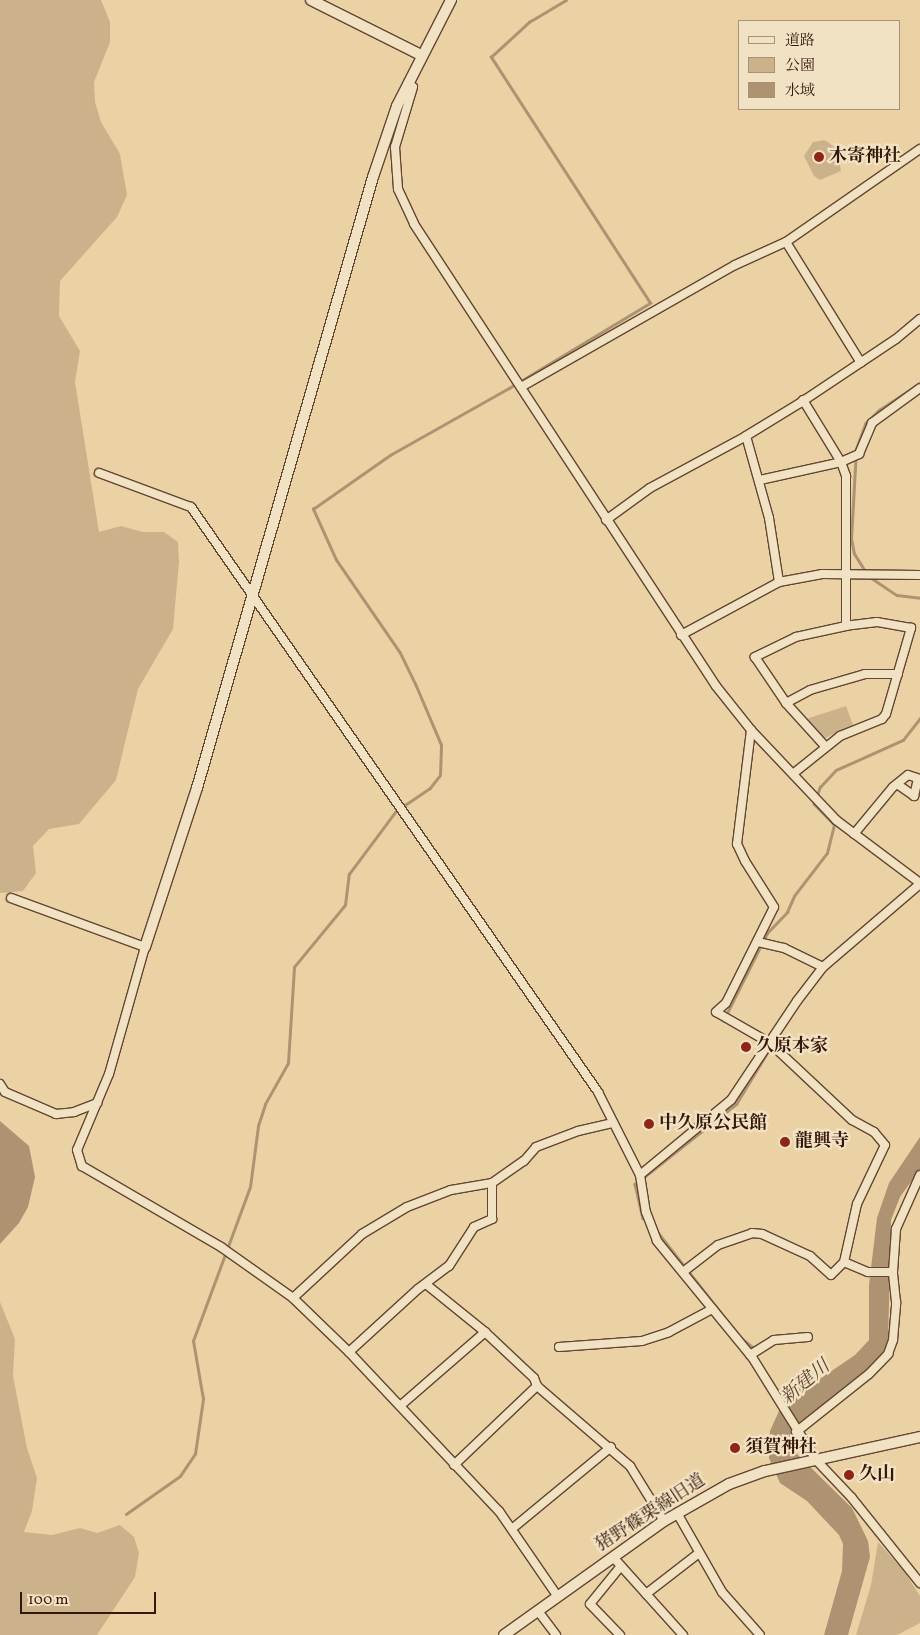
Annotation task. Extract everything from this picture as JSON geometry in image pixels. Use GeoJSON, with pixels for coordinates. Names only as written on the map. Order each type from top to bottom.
{"type":"FeatureCollection","features":[{"type":"Feature","properties":{"kind":"street"},"geometry":{"type":"LineString","coordinates":[[311,0],[421,55]]}},
{"type":"Feature","properties":{"kind":"street"},"geometry":{"type":"LineString","coordinates":[[451,0],[421,55],[397,106],[373,177],[196,788],[144,947],[109,1074],[77,1150],[82,1166],[221,1246],[292,1298],[349,1352],[513,1528],[558,1597]]}},
{"type":"Feature","properties":{"kind":"street"},"geometry":{"type":"LineString","coordinates":[[408,83],[413,87],[395,147],[398,189],[404,207],[681,635],[752,730],[836,820],[920,883],[823,967],[731,1100],[640,1175]]}},
{"type":"Feature","properties":{"kind":"street"},"geometry":{"type":"LineString","coordinates":[[521,387],[735,265],[786,242],[920,149]]}},
{"type":"Feature","properties":{"kind":"street"},"geometry":{"type":"LineString","coordinates":[[786,242],[861,363]]}},
{"type":"Feature","properties":{"kind":"street"},"geometry":{"type":"LineString","coordinates":[[606,520],[650,488],[746,436],[861,363],[920,319]]}},
{"type":"Feature","properties":{"kind":"street"},"geometry":{"type":"LineString","coordinates":[[760,480],[842,462],[858,454],[872,423],[920,388]]}},
{"type":"Feature","properties":{"kind":"street"},"geometry":{"type":"LineString","coordinates":[[803,400],[842,462],[846,476],[844,574],[846,626]]}},
{"type":"Feature","properties":{"kind":"street"},"geometry":{"type":"LineString","coordinates":[[746,436],[760,480],[779,582]]}},
{"type":"Feature","properties":{"kind":"street"},"geometry":{"type":"LineString","coordinates":[[99,473],[191,507],[253,594],[304,673],[582,1069],[640,1175],[646,1212],[655,1237],[750,1354],[796,1432],[816,1460],[852,1498],[920,1583]]}},
{"type":"Feature","properties":{"kind":"street"},"geometry":{"type":"LineString","coordinates":[[681,635],[779,582],[844,574],[920,575]]}},
{"type":"Feature","properties":{"kind":"street"},"geometry":{"type":"LineString","coordinates":[[794,773],[825,746],[840,736],[882,719],[898,674],[911,628],[877,622],[846,626],[796,637],[755,657],[786,702],[825,746]]}},
{"type":"Feature","properties":{"kind":"street"},"geometry":{"type":"LineString","coordinates":[[786,702],[810,690],[865,674],[898,674]]}},
{"type":"Feature","properties":{"kind":"street"},"geometry":{"type":"LineString","coordinates":[[683,1272],[718,1245],[752,1233],[762,1234],[810,1256],[831,1275],[844,1262],[857,1204],[885,1145],[874,1132],[852,1120],[770,1042],[716,1012],[726,1003],[774,907],[745,861],[737,844],[752,730]]}},
{"type":"Feature","properties":{"kind":"street"},"geometry":{"type":"LineString","coordinates":[[854,834],[897,784],[908,775],[919,779],[914,796],[897,784]]}},
{"type":"Feature","properties":{"kind":"street"},"geometry":{"type":"LineString","coordinates":[[11,898],[144,947]]}},
{"type":"Feature","properties":{"kind":"street"},"geometry":{"type":"LineString","coordinates":[[758,942],[784,948],[823,967]]}},
{"type":"Feature","properties":{"kind":"street"},"geometry":{"type":"LineString","coordinates":[[0,1084],[5,1092],[56,1114],[74,1112],[96,1103]]}},
{"type":"Feature","properties":{"kind":"street"},"geometry":{"type":"LineString","coordinates":[[292,1298],[362,1234],[407,1207],[450,1190],[492,1183],[524,1161],[536,1147],[578,1131],[613,1123]]}},
{"type":"Feature","properties":{"kind":"street"},"geometry":{"type":"LineString","coordinates":[[796,1432],[869,1374],[888,1354],[893,1340],[896,1302],[893,1272],[896,1229],[920,1175]]}},
{"type":"Feature","properties":{"kind":"street"},"geometry":{"type":"LineString","coordinates":[[349,1352],[449,1266],[474,1227],[492,1219],[492,1183]]}},
{"type":"Feature","properties":{"kind":"street"},"geometry":{"type":"LineString","coordinates":[[844,1262],[868,1272],[893,1272]]}},
{"type":"Feature","properties":{"kind":"street"},"geometry":{"type":"LineString","coordinates":[[427,1285],[484,1332],[534,1378],[537,1386],[611,1447],[630,1466],[664,1521]]}},
{"type":"Feature","properties":{"kind":"street"},"geometry":{"type":"LineString","coordinates":[[559,1347],[642,1341],[669,1332],[712,1309]]}},
{"type":"Feature","properties":{"kind":"street"},"geometry":{"type":"LineString","coordinates":[[400,1406],[484,1332]]}},
{"type":"Feature","properties":{"kind":"street"},"geometry":{"type":"LineString","coordinates":[[750,1354],[774,1340],[808,1336]]}},
{"type":"Feature","properties":{"kind":"street"},"geometry":{"type":"LineString","coordinates":[[454,1465],[537,1386]]}},
{"type":"Feature","properties":{"kind":"street","name":"猪野篠栗線旧道"},"geometry":{"type":"LineString","coordinates":[[504,1635],[677,1512],[730,1484],[765,1471],[920,1437]]}},
{"type":"Feature","properties":{"kind":"street"},"geometry":{"type":"LineString","coordinates":[[513,1528],[611,1447]]}},
{"type":"Feature","properties":{"kind":"street"},"geometry":{"type":"LineString","coordinates":[[677,1512],[722,1592],[760,1635]]}},
{"type":"Feature","properties":{"kind":"street"},"geometry":{"type":"LineString","coordinates":[[646,1594],[700,1553]]}},
{"type":"Feature","properties":{"kind":"street"},"geometry":{"type":"LineString","coordinates":[[613,1557],[683,1635]]}},
{"type":"Feature","properties":{"kind":"street"},"geometry":{"type":"LineString","coordinates":[[620,1635],[590,1604],[621,1566]]}},
{"type":"Feature","properties":{"kind":"street"},"geometry":{"type":"LineString","coordinates":[[538,1611],[556,1635]]}},
{"type":"Feature","properties":{"kind":"green space"},"geometry":{"type":"Polygon","coordinates":[[[0,0],[101,0],[110,22],[110,42],[94,82],[95,102],[101,122],[120,154],[127,195],[117,217],[60,281],[59,316],[80,351],[75,382],[99,532],[121,526],[143,532],[164,532],[178,542],[179,562],[173,629],[138,689],[116,780],[79,824],[49,829],[33,846],[36,873],[23,891],[0,893],[0,0]]]}},
{"type":"Feature","properties":{"kind":"green space"},"geometry":{"type":"Polygon","coordinates":[[[825,140],[837,149],[841,171],[820,180],[814,176],[804,156],[813,142],[825,140]]]}},
{"type":"Feature","properties":{"kind":"green space"},"geometry":{"type":"Polygon","coordinates":[[[846,706],[853,725],[823,739],[806,719],[846,706]]]}},
{"type":"Feature","properties":{"kind":"green space"},"geometry":{"type":"Polygon","coordinates":[[[0,1302],[15,1339],[13,1376],[27,1448],[37,1478],[32,1511],[24,1532],[52,1535],[80,1528],[97,1533],[120,1525],[134,1537],[139,1553],[135,1577],[97,1635],[0,1635],[0,1302]]]}},
{"type":"Feature","properties":{"kind":"green space"},"geometry":{"type":"Polygon","coordinates":[[[878,1542],[904,1571],[920,1596],[920,1623],[897,1635],[856,1635],[871,1585],[878,1542]]]}},
{"type":"Feature","properties":{"kind":"water"},"geometry":{"type":"Polygon","coordinates":[[[0,1121],[29,1146],[35,1177],[28,1207],[19,1223],[0,1244],[0,1121]]]}},
{"type":"Feature","properties":{"kind":"water"},"geometry":{"type":"Polygon","coordinates":[[[920,1137],[920,1169],[900,1197],[891,1220],[888,1344],[873,1367],[800,1423],[794,1445],[795,1452],[852,1508],[868,1541],[870,1557],[848,1635],[824,1635],[842,1571],[843,1544],[839,1535],[807,1501],[780,1483],[769,1458],[770,1431],[783,1402],[797,1389],[814,1383],[855,1355],[869,1340],[869,1285],[877,1218],[889,1183],[920,1137]]]}},
{"type":"Feature","properties":{"kind":"waterway"},"geometry":{"type":"LineString","coordinates":[[126,1514],[180,1476],[195,1454],[203,1399],[193,1341],[250,1187],[258,1126],[265,1104],[288,1063],[294,967],[345,905],[349,874],[396,811],[430,788],[440,775],[441,745],[416,686],[400,653],[336,560],[313,509],[390,455],[509,388],[650,303],[491,57],[529,22],[566,0]]}},
{"type":"Feature","properties":{"kind":"waterway"},"geometry":{"type":"LineString","coordinates":[[866,573],[854,554],[851,539],[856,449],[865,424],[879,410],[920,383]]}},
{"type":"Feature","properties":{"kind":"waterway"},"geometry":{"type":"LineString","coordinates":[[870,577],[897,595],[920,598]]}},
{"type":"Feature","properties":{"kind":"waterway"},"geometry":{"type":"LineString","coordinates":[[723,1021],[767,933],[787,912],[794,896],[827,853],[834,825],[814,804],[820,787],[836,770],[903,740],[920,718]]}},
{"type":"Feature","properties":{"kind":"waterway"},"geometry":{"type":"LineString","coordinates":[[643,1178],[736,1104],[770,1048]]}},
{"type":"Feature","properties":{"kind":"waterway"},"geometry":{"type":"LineString","coordinates":[[639,1181],[635,1184],[643,1218],[647,1220]]}},
{"type":"Feature","properties":{"kind":"waterway"},"geometry":{"type":"LineString","coordinates":[[657,1231],[737,1333]]}},
{"type":"Feature","properties":{"kind":"waterway"},"geometry":{"type":"LineString","coordinates":[[740,1337],[753,1347]]}},
{"type":"Feature","properties":{"kind":"place","name":"木寄神社"},"geometry":{"type":"Point","coordinates":[819,157]}},
{"type":"Feature","properties":{"kind":"place","name":"久原本家"},"geometry":{"type":"Point","coordinates":[746,1047]}},
{"type":"Feature","properties":{"kind":"place","name":"中久原公民館"},"geometry":{"type":"Point","coordinates":[649,1124]}},
{"type":"Feature","properties":{"kind":"place","name":"龍興寺"},"geometry":{"type":"Point","coordinates":[785,1142]}},
{"type":"Feature","properties":{"kind":"place","name":"須賀神社"},"geometry":{"type":"Point","coordinates":[735,1448]}},
{"type":"Feature","properties":{"kind":"place","name":"久山"},"geometry":{"type":"Point","coordinates":[849,1475]}},
{"type":"Feature","properties":{"kind":"water label","name":"新建川"},"geometry":{"type":"Point","coordinates":[806,1383]}}]}
